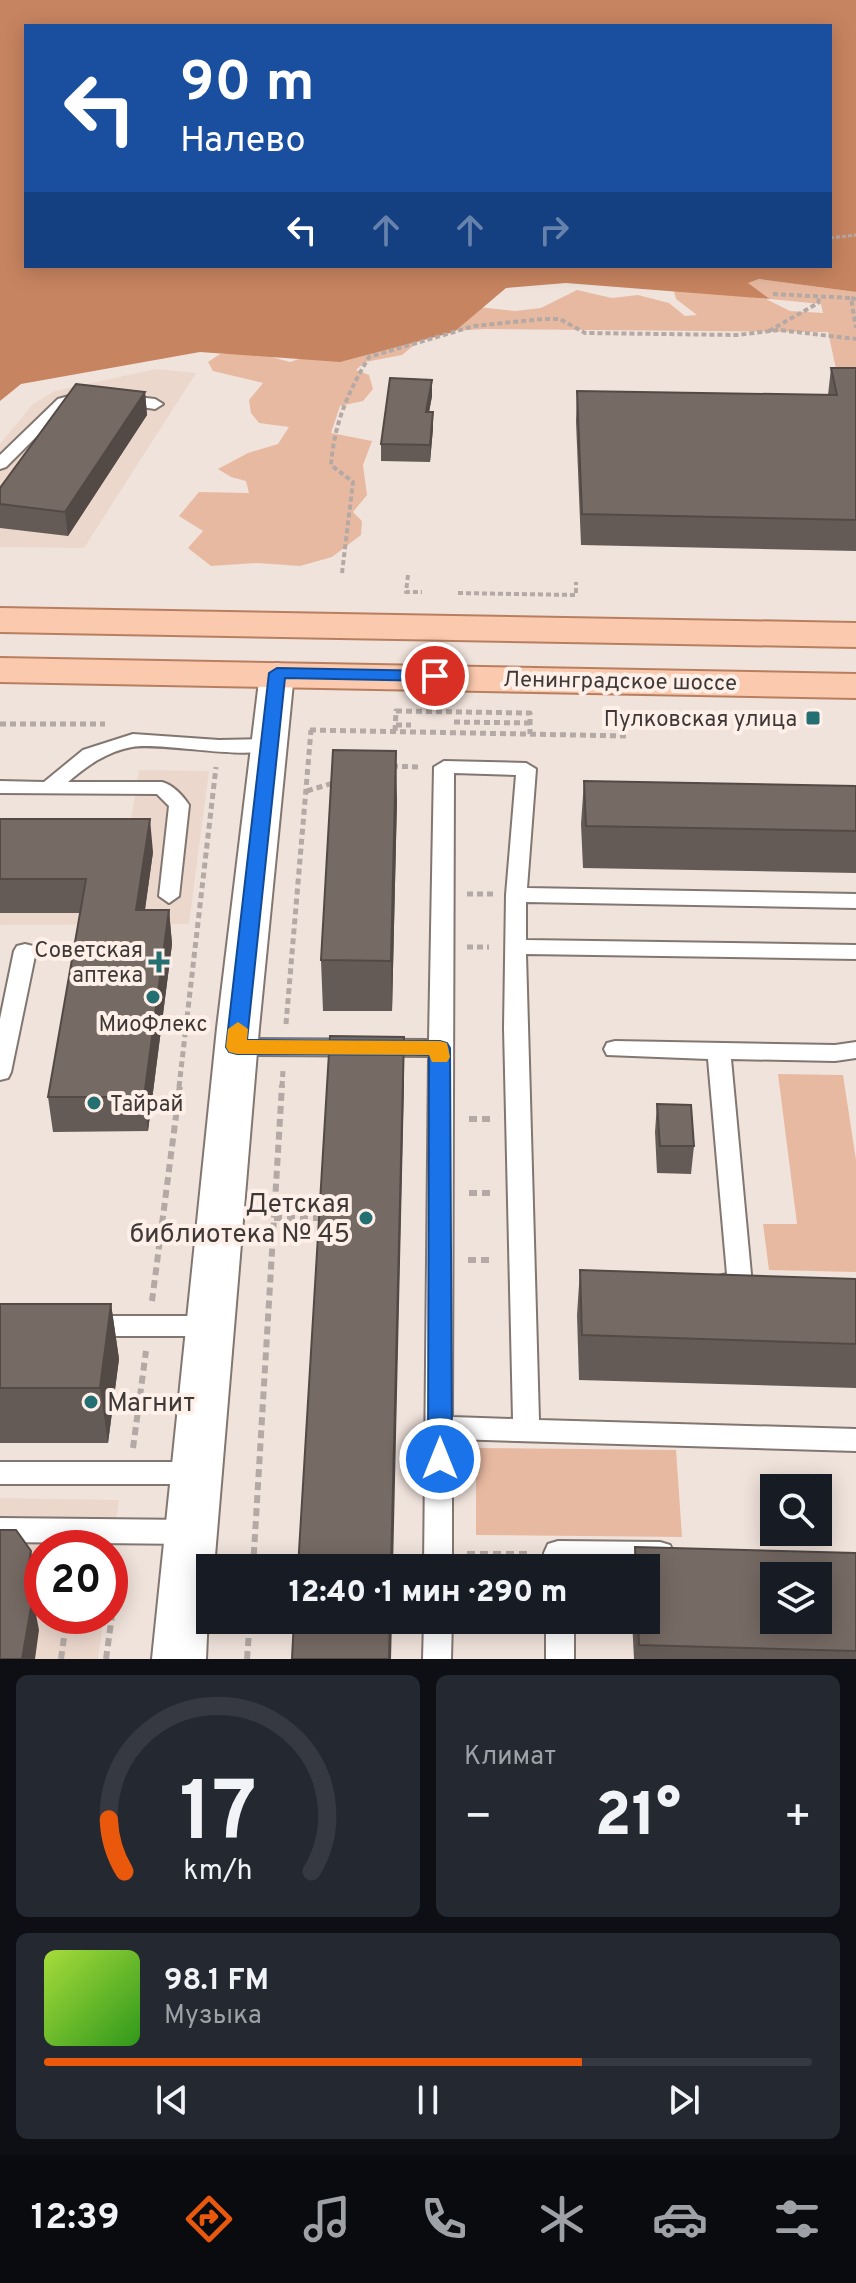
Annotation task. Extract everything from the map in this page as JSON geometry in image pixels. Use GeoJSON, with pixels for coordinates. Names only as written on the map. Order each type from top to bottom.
{"type":"FeatureCollection","features":[{"type":"Feature","properties":{"kind":"main road"},"geometry":{"type":"LineString","coordinates":[[0,620],[856,635]]}},
{"type":"Feature","properties":{"kind":"main road","name":"Ленинградское шоссе"},"geometry":{"type":"LineString","coordinates":[[0,670],[856,686]]}},
{"type":"Feature","properties":{"kind":"street"},"geometry":{"type":"LineString","coordinates":[[179,1659],[237,1047],[284,737],[277,673]]}},
{"type":"Feature","properties":{"kind":"lane"},"geometry":{"type":"LineString","coordinates":[[0,464],[63,402],[84,396],[155,404]]}},
{"type":"Feature","properties":{"kind":"lane"},"geometry":{"type":"LineString","coordinates":[[49,788],[90,754],[133,740],[219,746],[284,737]]}},
{"type":"Feature","properties":{"kind":"lane"},"geometry":{"type":"LineString","coordinates":[[438,1554],[444,767],[526,769],[516,895],[516,947],[526,1430]]}},
{"type":"Feature","properties":{"kind":"lane"},"geometry":{"type":"LineString","coordinates":[[0,787],[162,788],[179,805],[169,896]]}},
{"type":"Feature","properties":{"kind":"lane"},"geometry":{"type":"LineString","coordinates":[[516,895],[856,901]]}},
{"type":"Feature","properties":{"kind":"lane"},"geometry":{"type":"LineString","coordinates":[[516,947],[856,952]]}},
{"type":"Feature","properties":{"kind":"lane"},"geometry":{"type":"LineString","coordinates":[[0,1072],[25,951]]}},
{"type":"Feature","properties":{"kind":"lane"},"geometry":{"type":"LineString","coordinates":[[237,1047],[440,1048]]}},
{"type":"Feature","properties":{"kind":"lane"},"geometry":{"type":"LineString","coordinates":[[615,1049],[835,1053],[856,1050]]}},
{"type":"Feature","properties":{"kind":"lane"},"geometry":{"type":"LineString","coordinates":[[696,1284],[740,1285],[719,1051]]}},
{"type":"Feature","properties":{"kind":"lane"},"geometry":{"type":"LineString","coordinates":[[62,1326],[211,1326]]}},
{"type":"Feature","properties":{"kind":"lane"},"geometry":{"type":"LineString","coordinates":[[440,1428],[856,1440]]}},
{"type":"Feature","properties":{"kind":"lane"},"geometry":{"type":"LineString","coordinates":[[0,1473],[197,1473]]}},
{"type":"Feature","properties":{"kind":"lane"},"geometry":{"type":"LineString","coordinates":[[0,1530],[24,1530]]}},
{"type":"Feature","properties":{"kind":"lane"},"geometry":{"type":"LineString","coordinates":[[128,1530],[191,1532]]}},
{"type":"Feature","properties":{"kind":"lane"},"geometry":{"type":"LineString","coordinates":[[660,1556],[679,1555]]}},
{"type":"Feature","properties":{"kind":"lane"},"geometry":{"type":"LineString","coordinates":[[437,1659],[438,1634]]}},
{"type":"Feature","properties":{"kind":"lane"},"geometry":{"type":"LineString","coordinates":[[560,1634],[560,1659]]}},
{"type":"Feature","properties":{"kind":"path"},"geometry":{"type":"LineString","coordinates":[[848,235],[856,243]]}},
{"type":"Feature","properties":{"kind":"path"},"geometry":{"type":"LineString","coordinates":[[832,238],[856,235]]}},
{"type":"Feature","properties":{"kind":"path"},"geometry":{"type":"LineString","coordinates":[[773,294],[854,299],[856,328]]}},
{"type":"Feature","properties":{"kind":"path"},"geometry":{"type":"LineString","coordinates":[[769,332],[767,329],[818,303],[819,298]]}},
{"type":"Feature","properties":{"kind":"path"},"geometry":{"type":"LineString","coordinates":[[342,573],[353,482],[331,465],[332,444],[343,399],[369,357],[474,326],[503,321],[560,319],[585,333],[818,333],[856,339]]}},
{"type":"Feature","properties":{"kind":"path"},"geometry":{"type":"LineString","coordinates":[[408,575],[406,592],[422,592]]}},
{"type":"Feature","properties":{"kind":"path"},"geometry":{"type":"LineString","coordinates":[[458,593],[576,595],[576,582]]}},
{"type":"Feature","properties":{"kind":"path"},"geometry":{"type":"LineString","coordinates":[[395,728],[396,711],[530,713],[530,734]]}},
{"type":"Feature","properties":{"kind":"path"},"geometry":{"type":"LineString","coordinates":[[454,722],[530,723]]}},
{"type":"Feature","properties":{"kind":"path"},"geometry":{"type":"LineString","coordinates":[[395,728],[411,725]]}},
{"type":"Feature","properties":{"kind":"path"},"geometry":{"type":"LineString","coordinates":[[284,737],[311,730],[395,728],[629,736]]}},
{"type":"Feature","properties":{"kind":"path"},"geometry":{"type":"LineString","coordinates":[[254,1554],[284,1048],[311,730]]}},
{"type":"Feature","properties":{"kind":"path"},"geometry":{"type":"LineString","coordinates":[[130,1473],[187,1028],[219,746]]}},
{"type":"Feature","properties":{"kind":"path"},"geometry":{"type":"LineString","coordinates":[[377,770],[391,766],[444,767]]}},
{"type":"Feature","properties":{"kind":"path"},"geometry":{"type":"LineString","coordinates":[[307,791],[349,778]]}},
{"type":"Feature","properties":{"kind":"path"},"geometry":{"type":"LineString","coordinates":[[442,894],[516,895]]}},
{"type":"Feature","properties":{"kind":"path"},"geometry":{"type":"LineString","coordinates":[[442,947],[516,947]]}},
{"type":"Feature","properties":{"kind":"path"},"geometry":{"type":"LineString","coordinates":[[440,1119],[518,1119]]}},
{"type":"Feature","properties":{"kind":"path"},"geometry":{"type":"LineString","coordinates":[[440,1194],[521,1193]]}},
{"type":"Feature","properties":{"kind":"path"},"geometry":{"type":"LineString","coordinates":[[274,1218],[324,1218]]}},
{"type":"Feature","properties":{"kind":"path"},"geometry":{"type":"LineString","coordinates":[[440,1261],[523,1259]]}},
{"type":"Feature","properties":{"kind":"path"},"geometry":{"type":"LineString","coordinates":[[61,1659],[64,1634]]}},
{"type":"Feature","properties":{"kind":"path"},"geometry":{"type":"LineString","coordinates":[[106,1659],[108,1634]]}},
{"type":"Feature","properties":{"kind":"path"},"geometry":{"type":"LineString","coordinates":[[247,1659],[249,1634]]}},
{"type":"Feature","properties":{"kind":"shaded area"},"geometry":{"type":"Polygon","coordinates":[[[0,0],[856,0],[856,292],[759,279],[748,283],[770,299],[566,283],[506,288],[454,332],[340,362],[200,352],[21,384],[0,401],[0,0]]]}},
{"type":"Feature","properties":{"kind":"shaded area"},"geometry":{"type":"Polygon","coordinates":[[[759,279],[856,292],[856,369],[836,369],[828,332],[486,329],[430,332],[402,355],[365,362],[356,370],[369,375],[373,389],[363,401],[340,406],[331,433],[372,441],[363,465],[367,495],[353,512],[362,521],[361,535],[332,557],[300,566],[257,563],[211,566],[188,548],[203,531],[179,516],[199,492],[249,493],[246,481],[218,469],[248,453],[278,444],[289,427],[259,423],[251,413],[249,400],[263,383],[213,371],[208,362],[220,354],[253,352],[290,362],[460,305],[515,311],[541,308],[577,290],[612,298],[638,295],[669,303],[685,316],[697,315],[676,299],[673,288],[766,299],[790,311],[823,313],[821,304],[770,299],[747,283],[759,279]]]}},
{"type":"Feature","properties":{"kind":"shaded area"},"geometry":{"type":"Polygon","coordinates":[[[156,369],[196,373],[84,548],[0,547],[0,444],[33,404],[55,391],[156,369]]]}},
{"type":"Feature","properties":{"kind":"shaded area"},"geometry":{"type":"Polygon","coordinates":[[[139,770],[209,771],[189,924],[0,925],[0,852],[126,852],[139,770]]]}},
{"type":"Feature","properties":{"kind":"shaded area"},"geometry":{"type":"Polygon","coordinates":[[[778,1074],[843,1075],[856,1160],[856,1272],[769,1270],[763,1224],[797,1224],[778,1074]]]}},
{"type":"Feature","properties":{"kind":"shaded area"},"geometry":{"type":"Polygon","coordinates":[[[476,1448],[676,1450],[682,1537],[476,1535],[476,1448]]]}},
{"type":"Feature","properties":{"kind":"shaded area"},"geometry":{"type":"Polygon","coordinates":[[[0,1498],[119,1500],[115,1530],[24,1530],[24,1634],[101,1634],[98,1659],[0,1659],[0,1498]]]}},
{"type":"Feature","properties":{"kind":"building"},"geometry":{"type":"Polygon","coordinates":[[[831,368],[856,368],[856,520],[582,514],[577,391],[837,395],[831,368]]]}},
{"type":"Feature","properties":{"kind":"building"},"geometry":{"type":"Polygon","coordinates":[[[390,378],[432,380],[426,412],[433,412],[430,445],[381,444],[390,378]]]}},
{"type":"Feature","properties":{"kind":"building"},"geometry":{"type":"Polygon","coordinates":[[[76,384],[145,392],[65,512],[0,504],[0,488],[76,384]]]}},
{"type":"Feature","properties":{"kind":"building"},"geometry":{"type":"Polygon","coordinates":[[[333,750],[396,751],[391,961],[321,960],[333,750]]]}},
{"type":"Feature","properties":{"kind":"building"},"geometry":{"type":"Polygon","coordinates":[[[584,781],[856,786],[856,831],[586,826],[584,781]]]}},
{"type":"Feature","properties":{"kind":"building"},"geometry":{"type":"Polygon","coordinates":[[[0,819],[150,819],[136,910],[169,910],[144,1097],[48,1097],[86,879],[0,879],[0,819]]]}},
{"type":"Feature","properties":{"kind":"building"},"geometry":{"type":"Polygon","coordinates":[[[330,1036],[404,1037],[391,1554],[299,1554],[330,1036]]]}},
{"type":"Feature","properties":{"kind":"building"},"geometry":{"type":"Polygon","coordinates":[[[657,1104],[691,1105],[694,1146],[660,1146],[657,1104]]]}},
{"type":"Feature","properties":{"kind":"building"},"geometry":{"type":"Polygon","coordinates":[[[580,1270],[856,1279],[856,1344],[582,1335],[580,1270]]]}},
{"type":"Feature","properties":{"kind":"building"},"geometry":{"type":"Polygon","coordinates":[[[0,1304],[111,1304],[100,1388],[0,1388],[0,1304]]]}},
{"type":"Feature","properties":{"kind":"building"},"geometry":{"type":"Polygon","coordinates":[[[0,1530],[16,1530],[24,1541],[26,1634],[22,1659],[0,1659],[0,1530]]]}},
{"type":"Feature","properties":{"kind":"building"},"geometry":{"type":"Polygon","coordinates":[[[635,1547],[856,1553],[856,1651],[639,1645],[639,1634],[660,1634],[660,1554],[635,1554],[635,1547]]]}},
{"type":"Feature","properties":{"kind":"building"},"geometry":{"type":"Polygon","coordinates":[[[293,1634],[390,1634],[389,1659],[292,1659],[293,1634]]]}},
{"type":"Feature","properties":{"kind":"slow traffic"},"geometry":{"type":"LineString","coordinates":[[238,1029],[237,1047],[440,1048],[440,1057]]}},
{"type":"Feature","properties":{"kind":"place","name":"Пулковская улица"},"geometry":{"type":"Point","coordinates":[813,718]}},
{"type":"Feature","properties":{"kind":"place","name":"Советская аптека"},"geometry":{"type":"Point","coordinates":[159,962]}},
{"type":"Feature","properties":{"kind":"place","name":"МиоФлекс"},"geometry":{"type":"Point","coordinates":[153,997]}},
{"type":"Feature","properties":{"kind":"place","name":"Тайрай"},"geometry":{"type":"Point","coordinates":[94,1103]}},
{"type":"Feature","properties":{"kind":"place","name":"Детская библиотека № 45"},"geometry":{"type":"Point","coordinates":[366,1218]}},
{"type":"Feature","properties":{"kind":"place","name":"Магнит"},"geometry":{"type":"Point","coordinates":[91,1402]}},
{"type":"Feature","properties":{"kind":"route"},"geometry":{"type":"LineString","coordinates":[[435,676],[277,673],[237,1047],[440,1048],[440,1459]]}}]}
